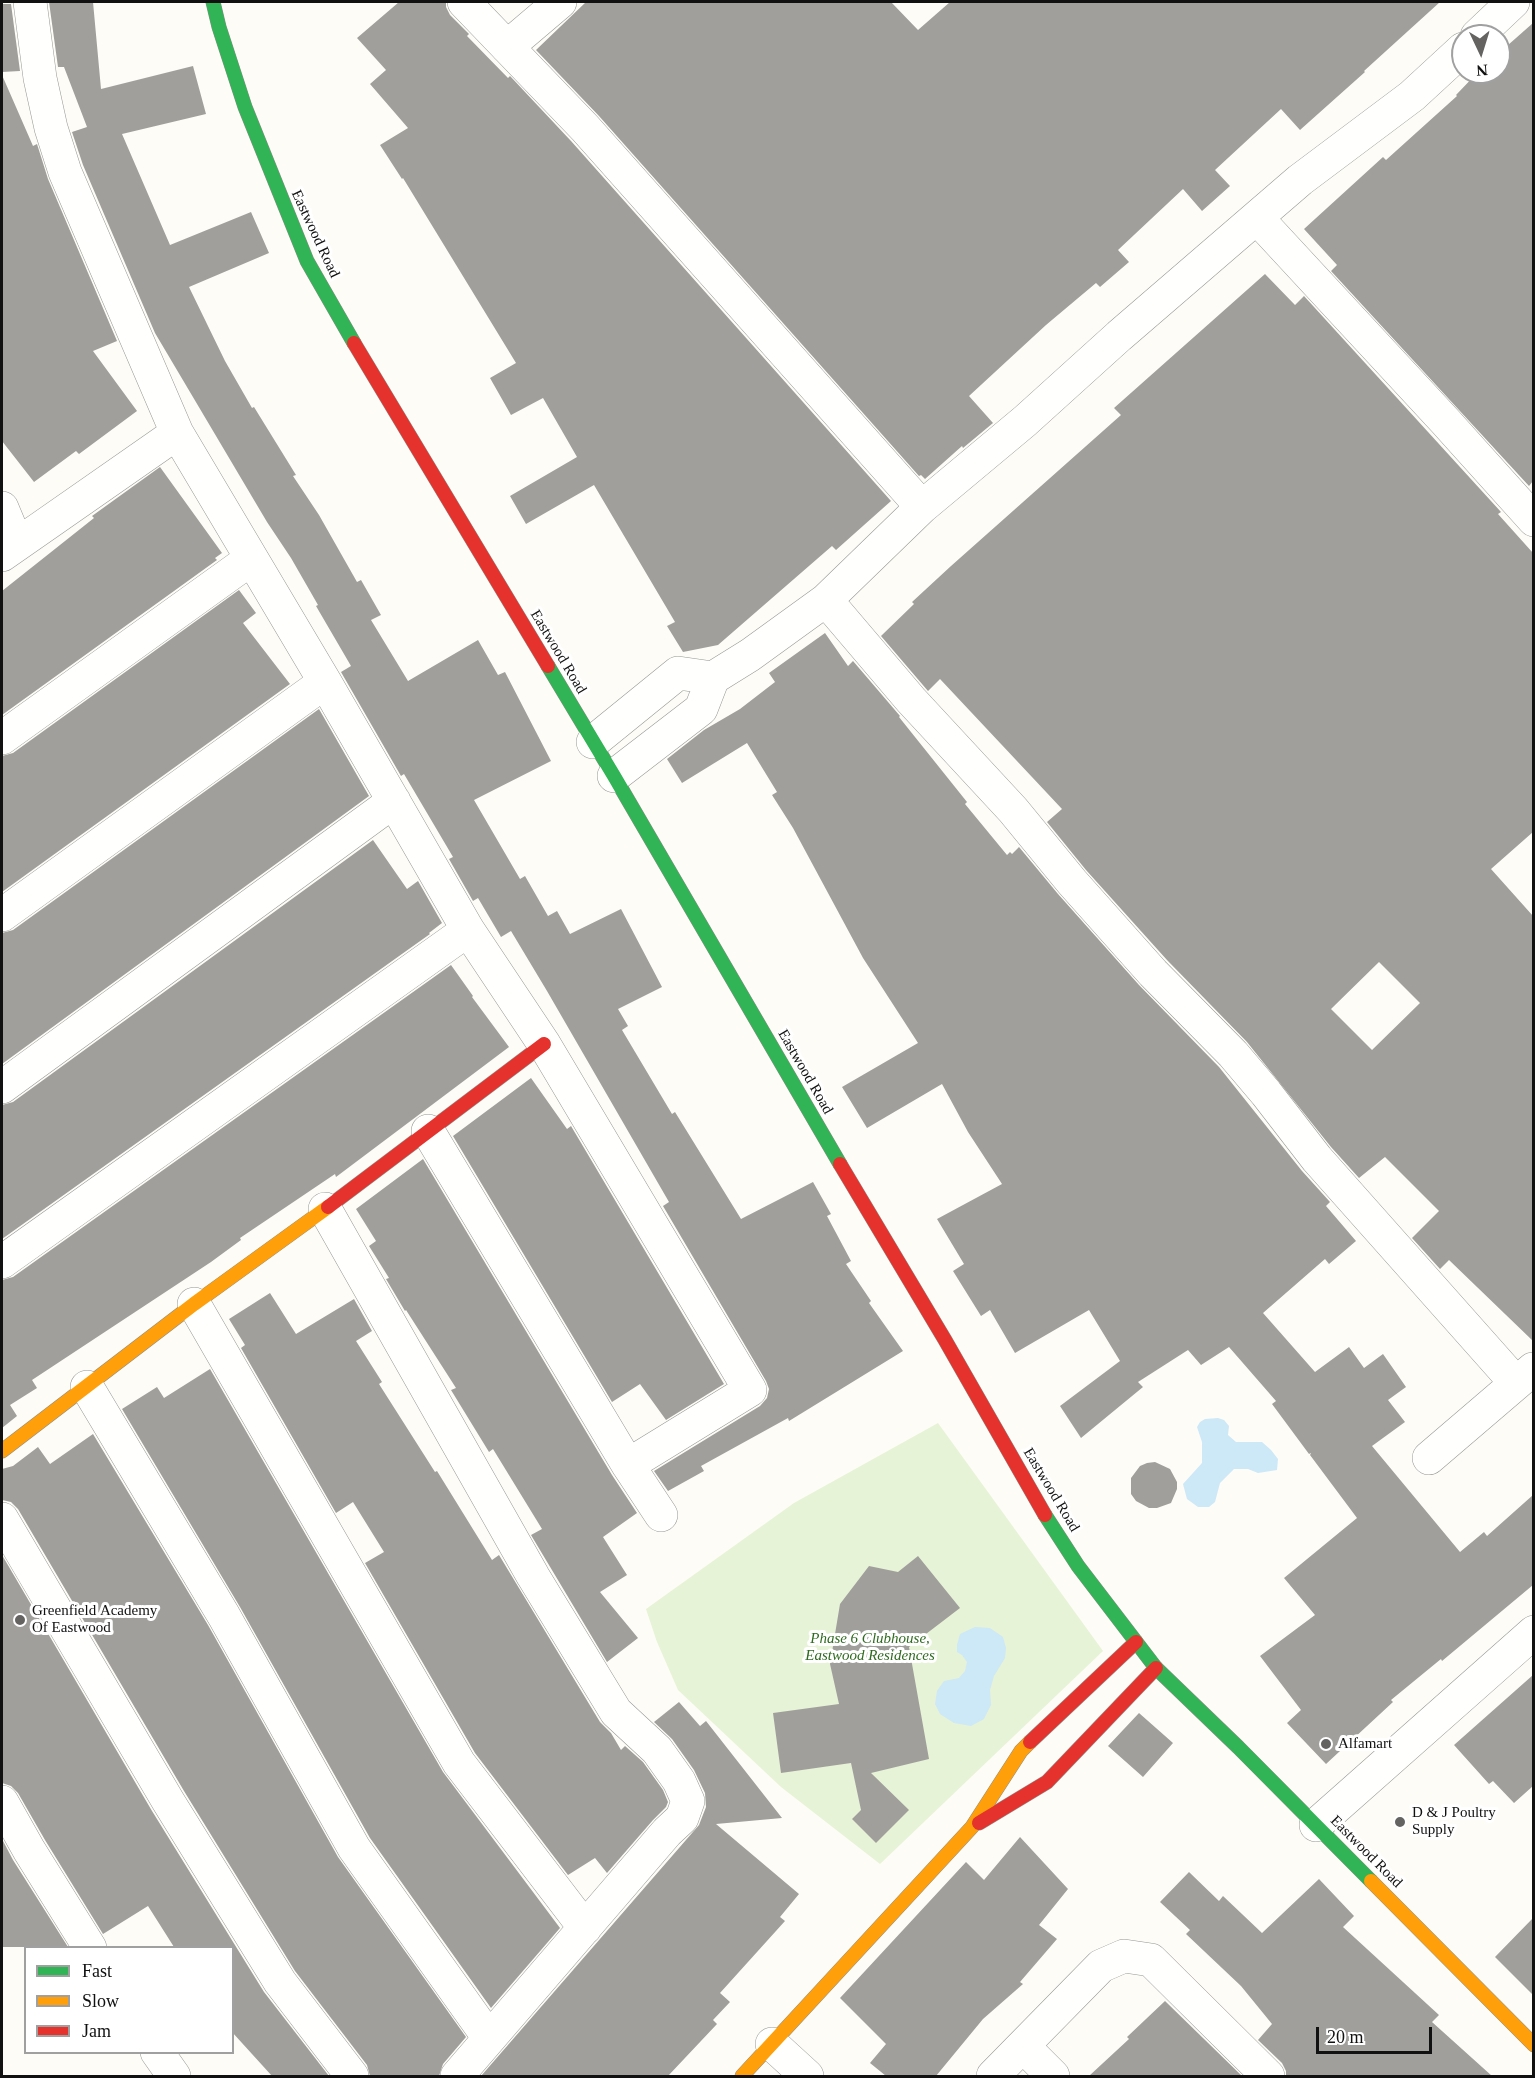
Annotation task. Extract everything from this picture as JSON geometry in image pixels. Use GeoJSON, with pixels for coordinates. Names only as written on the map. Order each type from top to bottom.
{"type":"FeatureCollection","features":[{"type":"Feature","properties":{"kind":"main road","name":"Eastwood Road"},"geometry":{"type":"LineString","coordinates":[[213,2],[244,107],[307,261],[399,420],[614,776],[1040,1508],[1078,1566],[1156,1668],[1316,1825],[1533,2046]]}},
{"type":"Feature","properties":{"kind":"main road"},"geometry":{"type":"LineString","coordinates":[[2,1451],[194,1304],[325,1209],[544,1044]]}},
{"type":"Feature","properties":{"kind":"main road"},"geometry":{"type":"LineString","coordinates":[[742,2076],[972,1827],[1021,1751],[1136,1642]]}},
{"type":"Feature","properties":{"kind":"main road"},"geometry":{"type":"LineString","coordinates":[[972,1827],[1047,1782],[1156,1668]]}},
{"type":"Feature","properties":{"kind":"street"},"geometry":{"type":"LineString","coordinates":[[30,2],[40,78],[51,128],[65,172],[177,433],[325,682],[468,930],[544,1044],[750,1390],[628,1465]]}},
{"type":"Feature","properties":{"kind":"street"},"geometry":{"type":"LineString","coordinates":[[464,2],[585,128],[922,507]]}},
{"type":"Feature","properties":{"kind":"street"},"geometry":{"type":"LineString","coordinates":[[507,48],[560,2]]}},
{"type":"Feature","properties":{"kind":"street"},"geometry":{"type":"LineString","coordinates":[[1490,24],[1513,2]]}},
{"type":"Feature","properties":{"kind":"street"},"geometry":{"type":"LineString","coordinates":[[614,776],[700,710],[713,678],[750,655],[826,600],[922,507],[1017,428],[1119,336],[1300,180],[1412,96],[1451,60]]}},
{"type":"Feature","properties":{"kind":"street"},"geometry":{"type":"LineString","coordinates":[[1257,218],[1437,412],[1533,520]]}},
{"type":"Feature","properties":{"kind":"street"},"geometry":{"type":"LineString","coordinates":[[2,508],[9,549],[177,433]]}},
{"type":"Feature","properties":{"kind":"street"},"geometry":{"type":"LineString","coordinates":[[2,738],[251,559]]}},
{"type":"Feature","properties":{"kind":"street"},"geometry":{"type":"LineString","coordinates":[[826,600],[910,700],[1013,810],[1072,882],[1153,973],[1233,1054],[1317,1159],[1525,1376],[1430,1458]]}},
{"type":"Feature","properties":{"kind":"street"},"geometry":{"type":"LineString","coordinates":[[593,742],[678,674],[713,678]]}},
{"type":"Feature","properties":{"kind":"street"},"geometry":{"type":"LineString","coordinates":[[2,915],[325,682]]}},
{"type":"Feature","properties":{"kind":"street"},"geometry":{"type":"LineString","coordinates":[[2,1087],[394,801]]}},
{"type":"Feature","properties":{"kind":"street"},"geometry":{"type":"LineString","coordinates":[[2,1262],[468,930]]}},
{"type":"Feature","properties":{"kind":"street"},"geometry":{"type":"LineString","coordinates":[[428,1131],[628,1465],[662,1515]]}},
{"type":"Feature","properties":{"kind":"street"},"geometry":{"type":"LineString","coordinates":[[325,1209],[532,1576],[616,1712],[657,1750],[679,1781],[688,1801],[682,1818],[667,1832],[457,2076]]}},
{"type":"Feature","properties":{"kind":"street"},"geometry":{"type":"LineString","coordinates":[[194,1304],[459,1763],[585,1928]]}},
{"type":"Feature","properties":{"kind":"street"},"geometry":{"type":"LineString","coordinates":[[87,1387],[224,1616],[354,1848],[489,2038]]}},
{"type":"Feature","properties":{"kind":"street"},"geometry":{"type":"LineString","coordinates":[[2,1519],[168,1801],[280,1982],[352,2076]]}},
{"type":"Feature","properties":{"kind":"street"},"geometry":{"type":"LineString","coordinates":[[1316,1825],[1533,1632]]}},
{"type":"Feature","properties":{"kind":"street"},"geometry":{"type":"LineString","coordinates":[[2,1802],[29,1850],[89,1946]]}},
{"type":"Feature","properties":{"kind":"street"},"geometry":{"type":"LineString","coordinates":[[993,2076],[1101,1966],[1124,1956],[1151,1960],[1268,2076]]}},
{"type":"Feature","properties":{"kind":"street"},"geometry":{"type":"LineString","coordinates":[[772,2044],[807,2076]]}},
{"type":"Feature","properties":{"kind":"street"},"geometry":{"type":"LineString","coordinates":[[1023,2046],[1053,2076]]}},
{"type":"Feature","properties":{"kind":"street"},"geometry":{"type":"LineString","coordinates":[[158,2054],[174,2076]]}},
{"type":"Feature","properties":{"kind":"green space","name":"Phase 6 Clubhouse, Eastwood Residences"},"geometry":{"type":"Polygon","coordinates":[[[938,1423],[1103,1651],[880,1864],[781,1787],[678,1690],[657,1642],[646,1609],[794,1503],[938,1423]]]}},
{"type":"Feature","properties":{"kind":"water"},"geometry":{"type":"Polygon","coordinates":[[[1205,1419],[1224,1420],[1229,1426],[1228,1435],[1236,1442],[1262,1442],[1278,1459],[1277,1470],[1258,1473],[1248,1469],[1234,1469],[1220,1483],[1215,1502],[1209,1507],[1198,1507],[1187,1499],[1183,1484],[1202,1463],[1202,1442],[1197,1427],[1205,1419]]]}},
{"type":"Feature","properties":{"kind":"water"},"geometry":{"type":"Polygon","coordinates":[[[975,1627],[990,1628],[1003,1637],[1006,1648],[1005,1658],[994,1676],[990,1690],[991,1705],[984,1719],[971,1726],[954,1723],[940,1714],[935,1704],[937,1691],[944,1681],[959,1678],[965,1671],[967,1662],[957,1652],[957,1645],[960,1634],[975,1627]]]}},
{"type":"Feature","properties":{"kind":"building"},"geometry":{"type":"Polygon","coordinates":[[[49,2],[93,2],[101,89],[193,66],[206,114],[122,134],[170,245],[251,212],[269,253],[189,287],[225,361],[252,408],[254,407],[296,475],[293,476],[319,515],[357,582],[361,580],[381,615],[371,620],[408,681],[478,640],[498,675],[505,672],[551,761],[474,800],[520,879],[525,876],[548,916],[557,911],[570,934],[621,909],[662,987],[618,1009],[628,1026],[622,1030],[672,1114],[675,1112],[741,1219],[813,1182],[831,1214],[827,1216],[851,1261],[846,1264],[871,1301],[869,1303],[903,1351],[789,1421],[788,1418],[701,1466],[704,1471],[668,1491],[654,1471],[760,1406],[767,1398],[769,1389],[766,1381],[663,1206],[669,1202],[511,931],[501,937],[478,898],[473,901],[449,859],[453,857],[404,774],[401,776],[341,672],[351,666],[316,606],[318,605],[155,333],[83,165],[72,132],[87,127],[64,67],[58,67],[49,2]]]}},
{"type":"Feature","properties":{"kind":"building"},"geometry":{"type":"Polygon","coordinates":[[[399,2],[446,2],[450,15],[469,34],[467,36],[508,78],[510,76],[571,141],[891,501],[836,550],[832,546],[718,645],[683,652],[667,626],[675,622],[594,485],[526,524],[510,496],[577,457],[543,398],[511,415],[490,378],[516,363],[403,178],[380,145],[408,128],[370,84],[386,70],[357,38],[399,2]]]}},
{"type":"Feature","properties":{"kind":"building"},"geometry":{"type":"Polygon","coordinates":[[[586,2],[891,2],[918,30],[950,2],[1440,2],[1300,130],[1281,109],[1215,170],[1230,186],[1202,211],[1183,189],[1118,250],[1129,262],[1100,287],[1096,283],[1046,325],[969,396],[993,423],[963,448],[962,446],[925,479],[919,476],[599,116],[536,50],[586,2]]]}},
{"type":"Feature","properties":{"kind":"building"},"geometry":{"type":"Polygon","coordinates":[[[2,4],[11,4],[20,71],[2,72],[2,4]]]}},
{"type":"Feature","properties":{"kind":"building"},"geometry":{"type":"Polygon","coordinates":[[[1533,23],[1533,481],[1529,486],[1331,271],[1337,265],[1304,229],[1383,157],[1386,160],[1457,96],[1467,84],[1511,84],[1511,42],[1533,23]]]}},
{"type":"Feature","properties":{"kind":"building"},"geometry":{"type":"Polygon","coordinates":[[[2,75],[33,146],[37,144],[48,179],[117,341],[93,351],[137,411],[79,454],[76,451],[34,482],[2,441],[2,75]]]}},
{"type":"Feature","properties":{"kind":"building"},"geometry":{"type":"Polygon","coordinates":[[[1265,274],[1295,305],[1304,296],[1501,512],[1498,514],[1533,553],[1533,832],[1491,869],[1533,916],[1533,1341],[1449,1260],[1440,1269],[1412,1238],[1439,1211],[1385,1157],[1359,1178],[1331,1147],[1247,1042],[1167,960],[1086,870],[1047,822],[1062,809],[940,679],[928,691],[881,636],[914,604],[912,602],[951,566],[1121,415],[1114,408],[1265,274]],[[1379,962],[1331,1009],[1372,1050],[1420,1003],[1379,962]]]}},
{"type":"Feature","properties":{"kind":"building"},"geometry":{"type":"Polygon","coordinates":[[[160,467],[222,553],[215,558],[217,560],[2,715],[2,591],[94,518],[92,516],[160,467]]]}},
{"type":"Feature","properties":{"kind":"building"},"geometry":{"type":"Polygon","coordinates":[[[239,590],[256,613],[243,623],[290,684],[2,892],[2,756],[13,753],[239,590]]]}},
{"type":"Feature","properties":{"kind":"building"},"geometry":{"type":"Polygon","coordinates":[[[825,633],[848,666],[853,661],[900,716],[967,802],[965,804],[1007,855],[1010,852],[1012,854],[1019,847],[1139,985],[1219,1067],[1302,1171],[1330,1202],[1326,1206],[1356,1241],[1329,1264],[1325,1259],[1263,1313],[1315,1372],[1349,1347],[1364,1368],[1383,1354],[1406,1387],[1388,1400],[1405,1422],[1372,1446],[1460,1552],[1484,1532],[1487,1536],[1533,1495],[1533,1585],[1391,1700],[1393,1702],[1326,1764],[1287,1723],[1301,1710],[1260,1656],[1315,1615],[1284,1578],[1357,1518],[1310,1455],[1311,1453],[1309,1454],[1272,1404],[1276,1401],[1229,1347],[1201,1365],[1188,1350],[1138,1382],[1143,1387],[1081,1438],[1060,1406],[1120,1361],[1089,1310],[1015,1353],[990,1310],[981,1316],[953,1271],[964,1264],[937,1219],[1002,1184],[968,1132],[942,1084],[867,1128],[842,1087],[918,1043],[863,958],[793,828],[772,795],[777,792],[747,743],[682,783],[667,759],[704,730],[740,709],[775,682],[769,673],[825,633]]]}},
{"type":"Feature","properties":{"kind":"building"},"geometry":{"type":"Polygon","coordinates":[[[319,709],[369,796],[2,1064],[2,933],[13,930],[319,709]]]}},
{"type":"Feature","properties":{"kind":"building"},"geometry":{"type":"Polygon","coordinates":[[[373,840],[407,889],[418,881],[442,923],[430,934],[2,1239],[2,1105],[13,1102],[373,840]]]}},
{"type":"Feature","properties":{"kind":"building"},"geometry":{"type":"Polygon","coordinates":[[[451,965],[509,1047],[336,1177],[335,1174],[240,1238],[241,1240],[211,1262],[32,1380],[37,1388],[10,1405],[17,1416],[2,1428],[2,1280],[13,1277],[451,965]]]}},
{"type":"Feature","properties":{"kind":"building"},"geometry":{"type":"Polygon","coordinates":[[[531,1078],[567,1129],[571,1126],[724,1384],[666,1420],[640,1384],[612,1402],[453,1136],[531,1078]]]}},
{"type":"Feature","properties":{"kind":"building"},"geometry":{"type":"Polygon","coordinates":[[[423,1159],[637,1513],[603,1537],[627,1575],[600,1592],[638,1638],[607,1662],[531,1535],[542,1529],[493,1449],[489,1452],[451,1390],[456,1388],[405,1311],[386,1279],[389,1278],[369,1246],[376,1241],[356,1209],[423,1159]]]}},
{"type":"Feature","properties":{"kind":"building"},"geometry":{"type":"Polygon","coordinates":[[[270,1293],[296,1334],[354,1299],[372,1331],[356,1341],[382,1382],[379,1384],[435,1472],[437,1471],[492,1560],[499,1555],[600,1722],[611,1733],[621,1750],[625,1746],[643,1762],[663,1790],[668,1802],[666,1807],[607,1873],[595,1858],[568,1875],[475,1753],[365,1563],[384,1552],[353,1502],[336,1513],[241,1348],[245,1345],[229,1319],[270,1293]]]}},
{"type":"Feature","properties":{"kind":"building"},"geometry":{"type":"Polygon","coordinates":[[[210,1369],[443,1772],[560,1928],[491,2008],[370,1838],[240,1607],[122,1409],[157,1387],[164,1398],[210,1369]]]}},
{"type":"Feature","properties":{"kind":"building"},"geometry":{"type":"Polygon","coordinates":[[[93,1434],[208,1625],[338,1857],[466,2037],[443,2064],[439,2076],[370,2076],[367,2065],[295,1971],[184,1791],[18,1509],[11,1502],[2,1500],[2,1469],[13,1466],[38,1447],[50,1464],[93,1434]]]}},
{"type":"Feature","properties":{"kind":"building"},"geometry":{"type":"Polygon","coordinates":[[[1155,1462],[1170,1469],[1177,1482],[1177,1489],[1171,1503],[1149,1508],[1136,1501],[1131,1494],[1131,1478],[1140,1466],[1155,1462]]]}},
{"type":"Feature","properties":{"kind":"building"},"geometry":{"type":"Polygon","coordinates":[[[2,1555],[152,1811],[264,1992],[329,2076],[272,2076],[234,2034],[234,1946],[173,1946],[148,1906],[103,1934],[18,1793],[11,1786],[2,1783],[2,1555]]]}},
{"type":"Feature","properties":{"kind":"building"},"geometry":{"type":"Polygon","coordinates":[[[918,1556],[960,1608],[909,1647],[929,1759],[871,1773],[909,1810],[876,1843],[852,1819],[861,1810],[851,1763],[781,1773],[773,1713],[839,1704],[830,1664],[840,1604],[869,1566],[898,1572],[918,1556]]]}},
{"type":"Feature","properties":{"kind":"building"},"geometry":{"type":"Polygon","coordinates":[[[1533,1675],[1533,1786],[1514,1803],[1493,1781],[1489,1784],[1454,1745],[1533,1675]]]}},
{"type":"Feature","properties":{"kind":"building"},"geometry":{"type":"Polygon","coordinates":[[[679,1702],[700,1726],[706,1721],[782,1818],[716,1824],[799,1894],[780,1917],[785,1921],[720,1993],[730,2002],[713,2020],[717,2024],[668,2076],[481,2076],[699,1825],[706,1807],[705,1793],[694,1770],[672,1739],[654,1722],[679,1702]]]}},
{"type":"Feature","properties":{"kind":"building"},"geometry":{"type":"Polygon","coordinates":[[[1139,1713],[1173,1743],[1143,1777],[1108,1746],[1139,1713]]]}},
{"type":"Feature","properties":{"kind":"building"},"geometry":{"type":"Polygon","coordinates":[[[1020,1837],[1068,1889],[1039,1925],[1057,1939],[1020,1982],[1023,1984],[983,2019],[936,2076],[886,2076],[870,2063],[886,2044],[840,1998],[966,1862],[984,1880],[1020,1837]]]}},
{"type":"Feature","properties":{"kind":"building"},"geometry":{"type":"Polygon","coordinates":[[[2,1839],[67,1946],[2,1947],[2,1839]]]}},
{"type":"Feature","properties":{"kind":"building"},"geometry":{"type":"Polygon","coordinates":[[[1189,1872],[1219,1901],[1223,1896],[1262,1933],[1319,1879],[1354,1916],[1343,1927],[1439,2015],[1432,2022],[1492,2076],[1286,2076],[1282,2063],[1258,2040],[1272,2024],[1241,1986],[1186,1934],[1190,1930],[1160,1902],[1189,1872]]]}},
{"type":"Feature","properties":{"kind":"building"},"geometry":{"type":"Polygon","coordinates":[[[1533,1918],[1533,1995],[1495,1957],[1533,1918]]]}},
{"type":"Feature","properties":{"kind":"building"},"geometry":{"type":"Polygon","coordinates":[[[1165,2001],[1242,2076],[1089,2076],[1165,2001]]]}},
{"type":"Feature","properties":{"kind":"traffic: fast"},"geometry":{"type":"LineString","coordinates":[[213,2],[245,107],[307,261],[354,343]]}},
{"type":"Feature","properties":{"kind":"traffic: fast"},"geometry":{"type":"LineString","coordinates":[[548,666],[840,1164]]}},
{"type":"Feature","properties":{"kind":"traffic: fast"},"geometry":{"type":"LineString","coordinates":[[1045,1515],[1078,1566],[1156,1668],[1371,1881]]}},
{"type":"Feature","properties":{"kind":"traffic: slow"},"geometry":{"type":"LineString","coordinates":[[2,1451],[194,1304],[328,1207]]}},
{"type":"Feature","properties":{"kind":"traffic: slow"},"geometry":{"type":"LineString","coordinates":[[742,2076],[972,1827],[1021,1751],[1030,1742]]}},
{"type":"Feature","properties":{"kind":"traffic: slow"},"geometry":{"type":"LineString","coordinates":[[1371,1881],[1534,2045]]}},
{"type":"Feature","properties":{"kind":"traffic: jam"},"geometry":{"type":"LineString","coordinates":[[354,343],[548,666]]}},
{"type":"Feature","properties":{"kind":"traffic: jam"},"geometry":{"type":"LineString","coordinates":[[328,1207],[544,1044]]}},
{"type":"Feature","properties":{"kind":"traffic: jam"},"geometry":{"type":"LineString","coordinates":[[840,1164],[945,1340],[1045,1515]]}},
{"type":"Feature","properties":{"kind":"traffic: jam"},"geometry":{"type":"LineString","coordinates":[[1030,1742],[1136,1642]]}},
{"type":"Feature","properties":{"kind":"traffic: jam"},"geometry":{"type":"LineString","coordinates":[[979,1823],[1047,1782],[1156,1668]]}},
{"type":"Feature","properties":{"kind":"place","name":"Greenfield Academy Of Eastwood"},"geometry":{"type":"Point","coordinates":[20,1620]}},
{"type":"Feature","properties":{"kind":"place","name":"Alfamart"},"geometry":{"type":"Point","coordinates":[1326,1744]}},
{"type":"Feature","properties":{"kind":"place","name":"D & J Poultry Supply"},"geometry":{"type":"Point","coordinates":[1400,1822]}}]}
